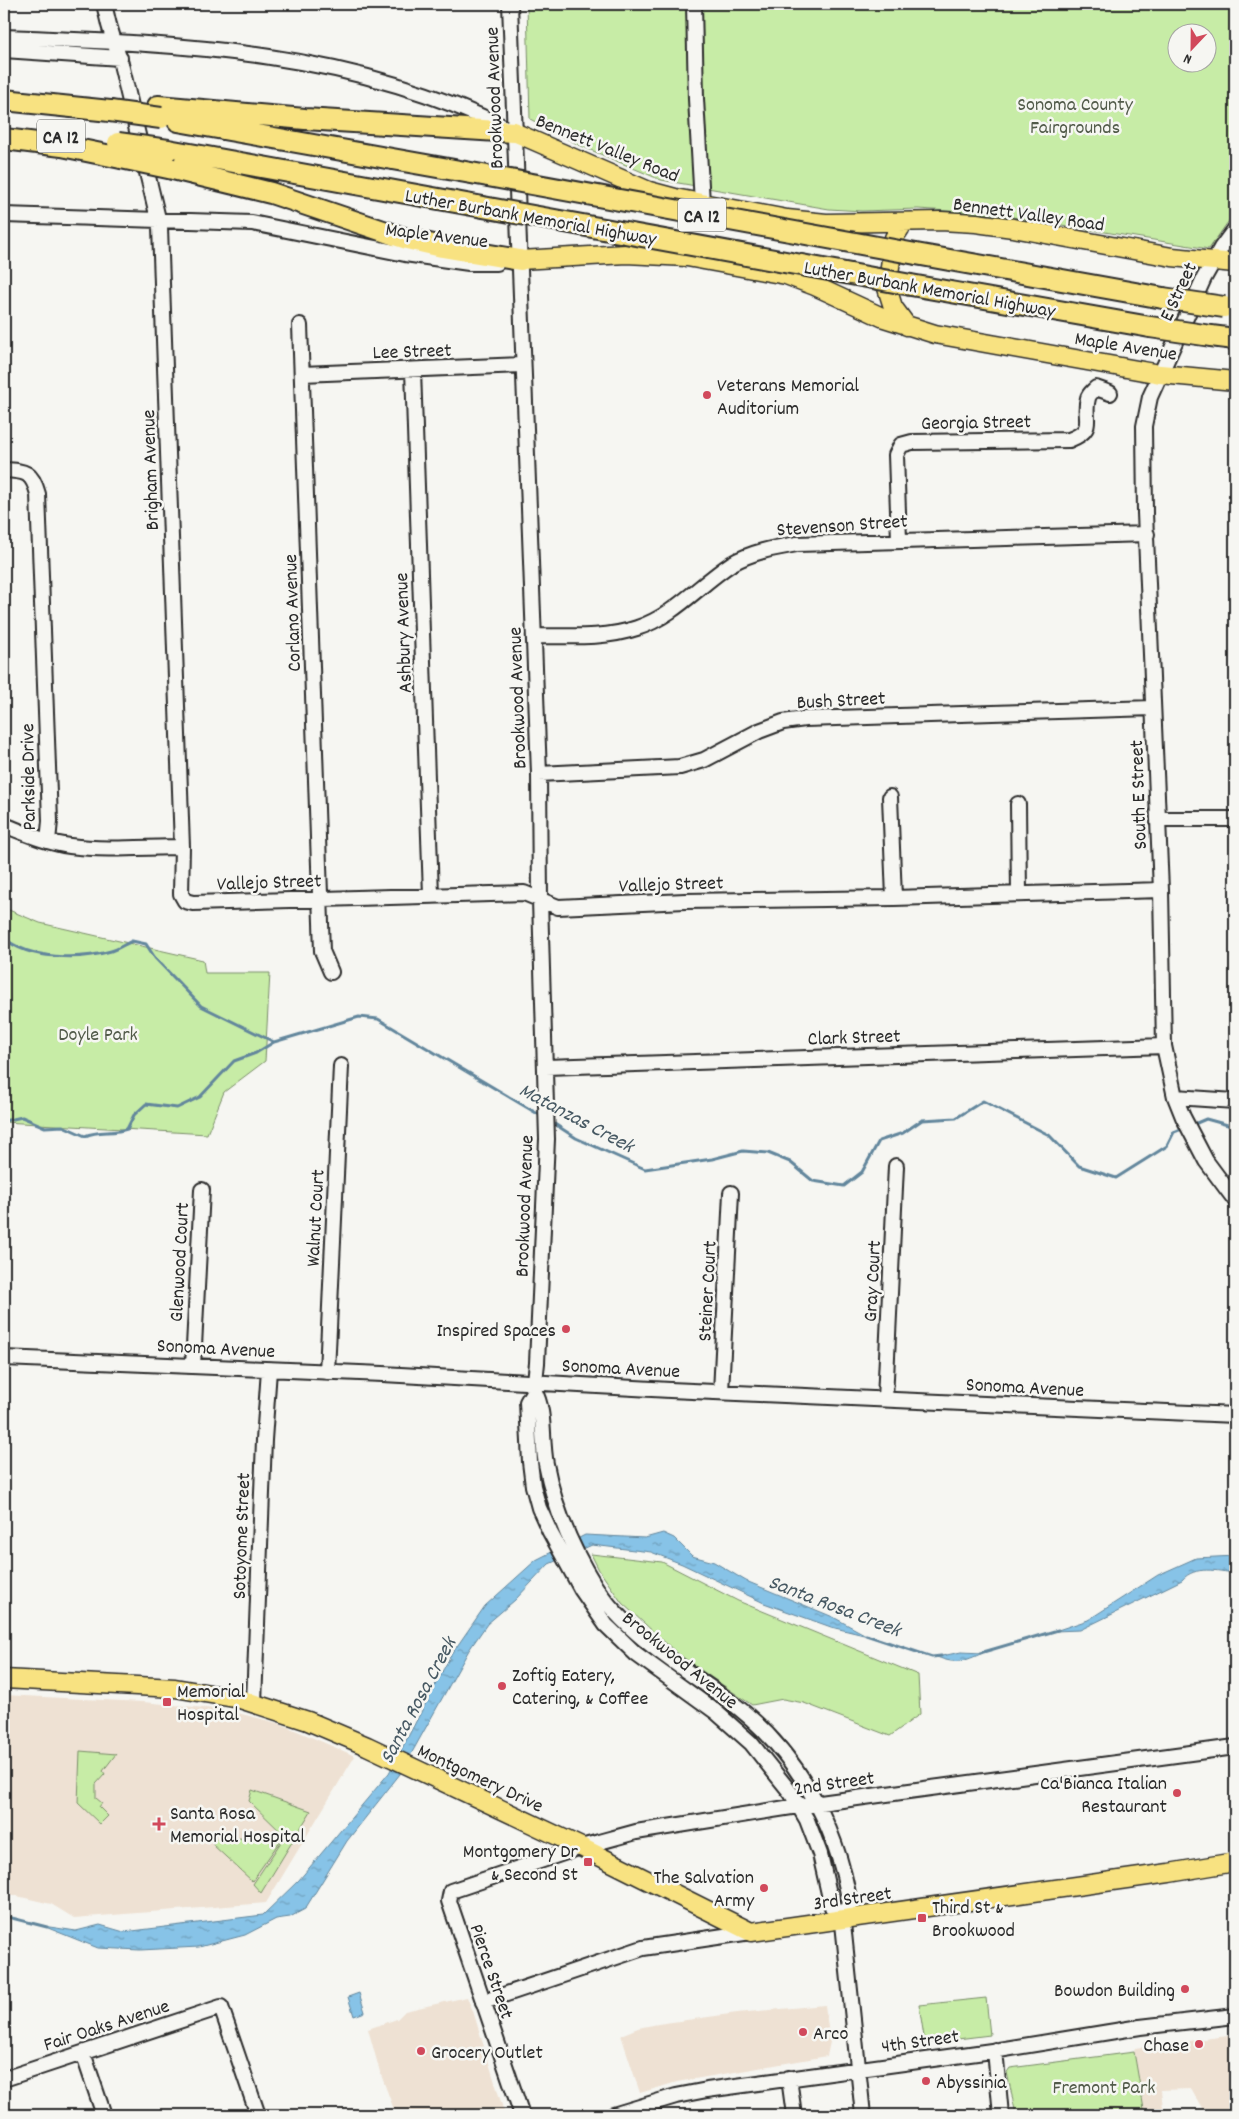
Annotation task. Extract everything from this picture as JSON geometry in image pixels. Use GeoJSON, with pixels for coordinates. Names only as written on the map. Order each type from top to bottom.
{"type":"FeatureCollection","features":[{"type":"Feature","properties":{"kind":"highway","name":"Luther Burbank Memorial Highway"},"geometry":{"type":"LineString","coordinates":[[4,100],[159,112],[488,176],[916,254],[1163,298],[1230,307]]}},
{"type":"Feature","properties":{"kind":"highway"},"geometry":{"type":"LineString","coordinates":[[159,112],[514,132]]}},
{"type":"Feature","properties":{"kind":"highway","name":"Luther Burbank Memorial Highway"},"geometry":{"type":"LineString","coordinates":[[4,131],[53,135],[170,160],[483,207],[1150,327],[1235,339]]}},
{"type":"Feature","properties":{"kind":"highway"},"geometry":{"type":"LineString","coordinates":[[4,140],[119,150]]}},
{"type":"Feature","properties":{"kind":"highway"},"geometry":{"type":"LineString","coordinates":[[170,160],[399,237],[442,247],[520,260]]}},
{"type":"Feature","properties":{"kind":"main road","name":"Bennett Valley Road"},"geometry":{"type":"LineString","coordinates":[[514,132],[649,191],[702,203],[813,222],[941,221],[995,225],[1212,262],[1235,263]]}},
{"type":"Feature","properties":{"kind":"main road"},"geometry":{"type":"LineString","coordinates":[[904,222],[894,238],[887,288],[893,307],[907,326]]}},
{"type":"Feature","properties":{"kind":"main road","name":"Maple Avenue"},"geometry":{"type":"LineString","coordinates":[[520,260],[642,254],[703,260],[794,277],[884,318],[907,326],[962,339],[1160,374],[1235,381]]}},
{"type":"Feature","properties":{"kind":"main road","name":"Montgomery Drive"},"geometry":{"type":"LineString","coordinates":[[4,1679],[175,1688],[212,1693],[254,1703],[308,1721],[367,1746],[581,1847],[751,1932]]}},
{"type":"Feature","properties":{"kind":"main road","name":"3rd Street"},"geometry":{"type":"LineString","coordinates":[[751,1932],[842,1917],[1235,1862]]}},
{"type":"Feature","properties":{"kind":"street","name":"Brigham Avenue"},"geometry":{"type":"LineString","coordinates":[[104,4],[120,58],[159,220],[162,253],[182,847],[181,894],[185,900]]}},
{"type":"Feature","properties":{"kind":"street","name":"Brookwood Avenue"},"geometry":{"type":"LineString","coordinates":[[510,4],[539,774],[540,900],[547,1108],[534,1386],[527,1402],[530,1462],[539,1508],[550,1532],[581,1589],[606,1625],[636,1654],[716,1712],[750,1743],[791,1794],[807,1820],[820,1854],[832,1907],[842,1917],[863,2115]]}},
{"type":"Feature","properties":{"kind":"street"},"geometry":{"type":"LineString","coordinates":[[694,4],[696,99],[702,203]]}},
{"type":"Feature","properties":{"kind":"street","name":"Bennett Valley Road"},"geometry":{"type":"LineString","coordinates":[[4,37],[188,46],[249,52],[331,68],[458,105],[514,132]]}},
{"type":"Feature","properties":{"kind":"street"},"geometry":{"type":"LineString","coordinates":[[4,50],[120,58]]}},
{"type":"Feature","properties":{"kind":"street","name":"Maple Avenue"},"geometry":{"type":"LineString","coordinates":[[4,215],[262,224],[405,254],[456,262],[484,264],[520,260]]}},
{"type":"Feature","properties":{"kind":"street","name":"E Street"},"geometry":{"type":"LineString","coordinates":[[1160,374],[1212,262],[1235,229]]}},
{"type":"Feature","properties":{"kind":"street","name":"Corlano Avenue"},"geometry":{"type":"LineString","coordinates":[[300,325],[322,951],[330,972]]}},
{"type":"Feature","properties":{"kind":"street","name":"Lee Street"},"geometry":{"type":"LineString","coordinates":[[302,374],[523,365]]}},
{"type":"Feature","properties":{"kind":"street","name":"Ashbury Avenue"},"geometry":{"type":"LineString","coordinates":[[413,370],[431,896]]}},
{"type":"Feature","properties":{"kind":"street","name":"South E Street"},"geometry":{"type":"LineString","coordinates":[[1160,374],[1150,396],[1144,418],[1161,890],[1164,1046],[1175,1097],[1195,1141],[1206,1161],[1235,1200]]}},
{"type":"Feature","properties":{"kind":"street","name":"Georgia Street"},"geometry":{"type":"LineString","coordinates":[[899,540],[896,455],[901,445],[912,442],[1069,440],[1081,435],[1087,425],[1088,397],[1096,388],[1110,393]]}},
{"type":"Feature","properties":{"kind":"street","name":"Parkside Drive"},"geometry":{"type":"LineString","coordinates":[[4,470],[24,472],[30,475],[38,494],[50,821],[48,841]]}},
{"type":"Feature","properties":{"kind":"street","name":"Stevenson Street"},"geometry":{"type":"LineString","coordinates":[[534,636],[615,633],[637,628],[660,618],[731,565],[750,555],[772,548],[796,544],[1147,534]]}},
{"type":"Feature","properties":{"kind":"street","name":"Bush Street"},"geometry":{"type":"LineString","coordinates":[[539,774],[680,767],[704,760],[759,731],[783,722],[805,719],[1154,708]]}},
{"type":"Feature","properties":{"kind":"street"},"geometry":{"type":"LineString","coordinates":[[890,796],[894,898]]}},
{"type":"Feature","properties":{"kind":"street"},"geometry":{"type":"LineString","coordinates":[[1018,804],[1019,894]]}},
{"type":"Feature","properties":{"kind":"street"},"geometry":{"type":"LineString","coordinates":[[1158,819],[1235,819]]}},
{"type":"Feature","properties":{"kind":"street"},"geometry":{"type":"LineString","coordinates":[[4,825],[48,841],[69,846],[94,848],[182,847]]}},
{"type":"Feature","properties":{"kind":"street","name":"Vallejo Street"},"geometry":{"type":"LineString","coordinates":[[185,900],[193,903],[524,894],[558,907],[685,901],[894,898],[1161,890]]}},
{"type":"Feature","properties":{"kind":"street","name":"Clark Street"},"geometry":{"type":"LineString","coordinates":[[546,1067],[1164,1046]]}},
{"type":"Feature","properties":{"kind":"street","name":"Walnut Court"},"geometry":{"type":"LineString","coordinates":[[327,1372],[341,1066]]}},
{"type":"Feature","properties":{"kind":"street"},"geometry":{"type":"LineString","coordinates":[[1175,1097],[1235,1101]]}},
{"type":"Feature","properties":{"kind":"street","name":"Gray Court"},"geometry":{"type":"LineString","coordinates":[[885,1398],[896,1166]]}},
{"type":"Feature","properties":{"kind":"street","name":"Glenwood Court"},"geometry":{"type":"LineString","coordinates":[[193,1366],[202,1190]]}},
{"type":"Feature","properties":{"kind":"street","name":"Steiner Court"},"geometry":{"type":"LineString","coordinates":[[721,1392],[731,1193]]}},
{"type":"Feature","properties":{"kind":"street","name":"Sonoma Avenue"},"geometry":{"type":"LineString","coordinates":[[4,1358],[327,1372],[534,1386],[885,1398],[1235,1415]]}},
{"type":"Feature","properties":{"kind":"street","name":"Sotoyome Street"},"geometry":{"type":"LineString","coordinates":[[254,1703],[264,1440],[269,1370]]}},
{"type":"Feature","properties":{"kind":"street","name":"Brookwood Avenue"},"geometry":{"type":"LineString","coordinates":[[534,1386],[541,1402],[546,1460],[552,1494],[565,1526],[596,1587],[617,1613],[646,1640],[726,1698],[761,1729],[783,1753],[819,1804],[845,1876],[850,1905],[842,1917]]}},
{"type":"Feature","properties":{"kind":"street","name":"2nd Street"},"geometry":{"type":"LineString","coordinates":[[449,1896],[451,1891],[581,1847],[636,1832],[798,1806],[1235,1747]]}},
{"type":"Feature","properties":{"kind":"street","name":"Pierce Street"},"geometry":{"type":"LineString","coordinates":[[449,1896],[482,2002],[522,2115]]}},
{"type":"Feature","properties":{"kind":"street","name":"3rd Street"},"geometry":{"type":"LineString","coordinates":[[482,2002],[643,1948],[751,1932]]}},
{"type":"Feature","properties":{"kind":"street","name":"Fair Oaks Avenue"},"geometry":{"type":"LineString","coordinates":[[4,2079],[221,2007],[258,2115]]}},
{"type":"Feature","properties":{"kind":"street","name":"4th Street"},"geometry":{"type":"LineString","coordinates":[[613,2115],[676,2096],[789,2078],[995,2050],[1140,2027],[1235,2016]]}},
{"type":"Feature","properties":{"kind":"street"},"geometry":{"type":"LineString","coordinates":[[995,2050],[1001,2115]]}},
{"type":"Feature","properties":{"kind":"street"},"geometry":{"type":"LineString","coordinates":[[83,2053],[104,2115]]}},
{"type":"Feature","properties":{"kind":"street"},"geometry":{"type":"LineString","coordinates":[[789,2078],[794,2115]]}},
{"type":"Feature","properties":{"kind":"shaded area","name":"Santa Rosa Memorial Hospital"},"geometry":{"type":"Polygon","coordinates":[[[4,1695],[143,1702],[226,1710],[281,1724],[355,1756],[266,1903],[74,1918],[51,1904],[4,1893],[4,1695]]]}},
{"type":"Feature","properties":{"kind":"shaded area"},"geometry":{"type":"Polygon","coordinates":[[[467,1997],[505,2115],[396,2115],[380,2072],[368,2029],[397,2019],[405,2011],[467,1997]]]}},
{"type":"Feature","properties":{"kind":"shaded area"},"geometry":{"type":"Polygon","coordinates":[[[825,2005],[830,2042],[827,2056],[677,2082],[640,2093],[621,2035],[638,2028],[658,2024],[737,2013],[825,2005]]]}},
{"type":"Feature","properties":{"kind":"shaded area"},"geometry":{"type":"Polygon","coordinates":[[[1235,2035],[1235,2115],[1204,2115],[1191,2089],[1161,2090],[1163,2108],[1143,2109],[1134,2052],[1135,2048],[1235,2035]]]}},
{"type":"Feature","properties":{"kind":"green space","name":"Sonoma County Fairgrounds"},"geometry":{"type":"Polygon","coordinates":[[[527,4],[1235,4],[1235,212],[1209,249],[994,214],[918,209],[862,211],[829,209],[661,180],[579,145],[530,119],[527,4]]]}},
{"type":"Feature","properties":{"kind":"green space","name":"Doyle Park"},"geometry":{"type":"Polygon","coordinates":[[[4,908],[40,923],[203,960],[205,973],[270,973],[265,1061],[224,1092],[207,1134],[4,1122],[4,908]]]}},
{"type":"Feature","properties":{"kind":"green space"},"geometry":{"type":"Polygon","coordinates":[[[591,1554],[662,1562],[738,1601],[918,1675],[920,1714],[890,1736],[804,1703],[783,1699],[752,1705],[680,1656],[622,1603],[599,1570],[591,1554]]]}},
{"type":"Feature","properties":{"kind":"green space"},"geometry":{"type":"Polygon","coordinates":[[[80,1751],[116,1754],[103,1771],[105,1774],[96,1784],[96,1798],[102,1803],[99,1807],[108,1816],[100,1824],[78,1803],[80,1751]]]}},
{"type":"Feature","properties":{"kind":"green space"},"geometry":{"type":"Polygon","coordinates":[[[252,1790],[311,1811],[261,1893],[253,1884],[285,1836],[249,1801],[252,1790]]]}},
{"type":"Feature","properties":{"kind":"green space"},"geometry":{"type":"Polygon","coordinates":[[[283,1837],[252,1881],[213,1845],[213,1839],[283,1837]]]}},
{"type":"Feature","properties":{"kind":"green space"},"geometry":{"type":"Polygon","coordinates":[[[986,1998],[990,2035],[925,2043],[919,2005],[986,1998]]]}},
{"type":"Feature","properties":{"kind":"green space","name":"Fremont Park"},"geometry":{"type":"Polygon","coordinates":[[[1134,2052],[1145,2115],[1016,2115],[1007,2072],[1010,2068],[1134,2052]]]}},
{"type":"Feature","properties":{"kind":"water"},"geometry":{"type":"Polygon","coordinates":[[[663,1533],[674,1538],[692,1556],[714,1562],[746,1581],[833,1617],[868,1636],[831,1627],[764,1603],[682,1564],[651,1552],[592,1545],[549,1564],[515,1600],[487,1624],[469,1650],[400,1774],[347,1841],[305,1909],[290,1917],[276,1919],[245,1935],[199,1947],[140,1950],[98,1948],[43,1926],[76,1931],[100,1925],[124,1932],[263,1915],[299,1880],[389,1773],[451,1655],[485,1606],[536,1560],[585,1535],[645,1538],[663,1533]]]}},
{"type":"Feature","properties":{"kind":"water"},"geometry":{"type":"Polygon","coordinates":[[[1235,1556],[1235,1573],[1214,1570],[1193,1572],[1182,1580],[1080,1630],[1055,1631],[1088,1620],[1158,1575],[1196,1558],[1235,1556]]]}},
{"type":"Feature","properties":{"kind":"water"},"geometry":{"type":"Polygon","coordinates":[[[961,1652],[983,1653],[960,1661],[950,1661],[937,1657],[961,1652]]]}},
{"type":"Feature","properties":{"kind":"water"},"geometry":{"type":"Polygon","coordinates":[[[359,1993],[365,2012],[354,2016],[348,1997],[359,1993]]]}},
{"type":"Feature","properties":{"kind":"waterway","name":"Matanzas Creek"},"geometry":{"type":"LineString","coordinates":[[4,938],[27,951],[70,957],[99,954],[114,950],[132,941],[146,944],[155,958],[201,1006],[274,1042],[359,1017],[378,1019],[543,1117]]}},
{"type":"Feature","properties":{"kind":"waterway"},"geometry":{"type":"LineString","coordinates":[[4,1121],[22,1117],[45,1127],[63,1126],[85,1136],[127,1129],[134,1115],[146,1104],[177,1108],[200,1097],[234,1061],[256,1053],[274,1042]]}},
{"type":"Feature","properties":{"kind":"waterway","name":"Matanzas Creek"},"geometry":{"type":"LineString","coordinates":[[550,1121],[576,1138],[645,1169],[712,1159],[743,1151],[768,1153],[790,1162],[813,1181],[844,1186],[862,1172],[879,1141],[903,1133],[922,1120],[956,1118],[983,1101],[1049,1135],[1079,1166],[1116,1178],[1167,1146],[1174,1132],[1184,1128]]}},
{"type":"Feature","properties":{"kind":"waterway","name":"Matanzas Creek"},"geometry":{"type":"LineString","coordinates":[[1192,1125],[1206,1119],[1235,1127]]}},
{"type":"Feature","properties":{"kind":"waterway","name":"Santa Rosa Creek"},"geometry":{"type":"LineString","coordinates":[[980,1653],[1058,1630]]}},
{"type":"Feature","properties":{"kind":"waterway","name":"Santa Rosa Creek"},"geometry":{"type":"LineString","coordinates":[[866,1635],[932,1657],[941,1656]]}},
{"type":"Feature","properties":{"kind":"waterway","name":"Santa Rosa Creek"},"geometry":{"type":"LineString","coordinates":[[4,1916],[47,1927]]}},
{"type":"Feature","properties":{"kind":"place","name":"Veterans Memorial Auditorium"},"geometry":{"type":"Point","coordinates":[707,395]}},
{"type":"Feature","properties":{"kind":"place","name":"Inspired Spaces"},"geometry":{"type":"Point","coordinates":[566,1329]}},
{"type":"Feature","properties":{"kind":"place","name":"Zoftig Eatery, Catering, & Coffee"},"geometry":{"type":"Point","coordinates":[502,1686]}},
{"type":"Feature","properties":{"kind":"place","name":"Memorial Hospital"},"geometry":{"type":"Point","coordinates":[167,1702]}},
{"type":"Feature","properties":{"kind":"place","name":"Ca'Bianca Italian Restaurant"},"geometry":{"type":"Point","coordinates":[1177,1793]}},
{"type":"Feature","properties":{"kind":"place","name":"Santa Rosa Memorial Hospital"},"geometry":{"type":"Point","coordinates":[159,1824]}},
{"type":"Feature","properties":{"kind":"place","name":"Montgomery Dr & Second St"},"geometry":{"type":"Point","coordinates":[588,1862]}},
{"type":"Feature","properties":{"kind":"place","name":"The Salvation Army"},"geometry":{"type":"Point","coordinates":[764,1888]}},
{"type":"Feature","properties":{"kind":"place","name":"Third St & Brookwood"},"geometry":{"type":"Point","coordinates":[922,1918]}},
{"type":"Feature","properties":{"kind":"place","name":"Bowdon Building"},"geometry":{"type":"Point","coordinates":[1185,1989]}},
{"type":"Feature","properties":{"kind":"place","name":"Arco"},"geometry":{"type":"Point","coordinates":[803,2032]}},
{"type":"Feature","properties":{"kind":"place","name":"Chase"},"geometry":{"type":"Point","coordinates":[1199,2044]}},
{"type":"Feature","properties":{"kind":"place","name":"Grocery Outlet"},"geometry":{"type":"Point","coordinates":[421,2051]}},
{"type":"Feature","properties":{"kind":"place","name":"Abyssinia"},"geometry":{"type":"Point","coordinates":[926,2081]}}]}
